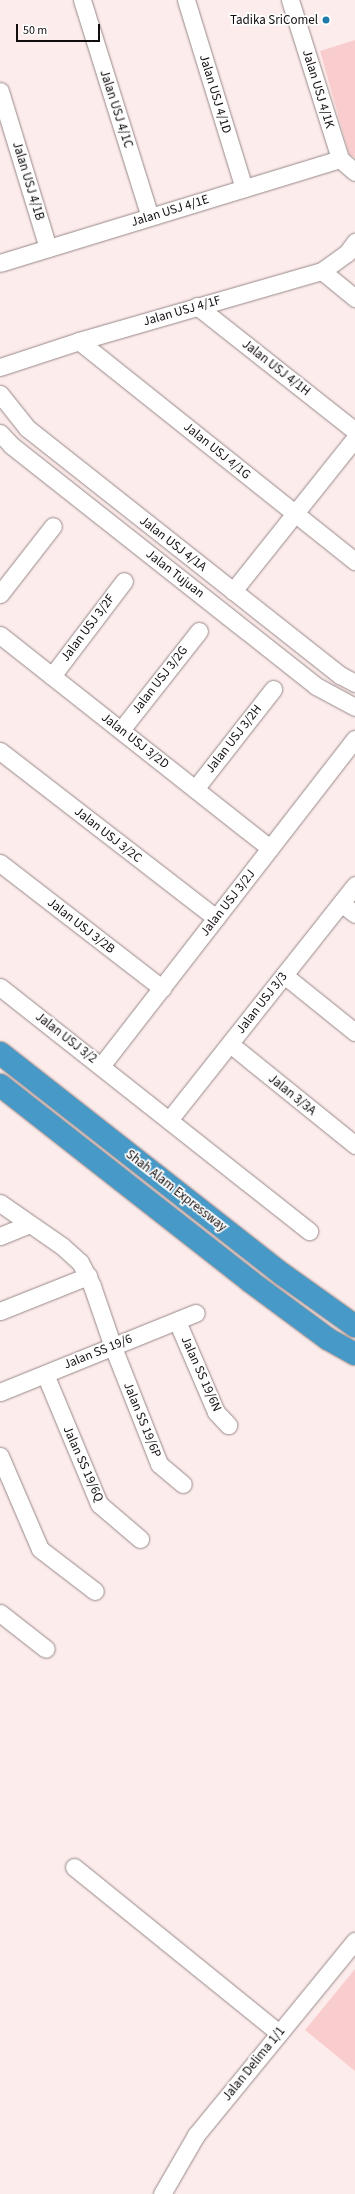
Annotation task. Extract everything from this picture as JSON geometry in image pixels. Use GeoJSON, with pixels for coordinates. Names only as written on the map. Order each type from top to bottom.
{"type":"FeatureCollection","features":[{"type":"Feature","properties":{"kind":"highway","name":"Shah Alam Expressway"},"geometry":{"type":"LineString","coordinates":[[0,1054],[282,1274],[355,1326]]}},
{"type":"Feature","properties":{"kind":"highway","name":"Shah Alam Expressway"},"geometry":{"type":"LineString","coordinates":[[0,1085],[251,1282],[328,1339],[355,1354]]}},
{"type":"Feature","properties":{"kind":"street","name":"Jalan USJ 4/1C"},"geometry":{"type":"LineString","coordinates":[[82,0],[150,217]]}},
{"type":"Feature","properties":{"kind":"street","name":"Jalan USJ 4/1D"},"geometry":{"type":"LineString","coordinates":[[186,0],[244,188]]}},
{"type":"Feature","properties":{"kind":"street","name":"Jalan USJ 4/1K"},"geometry":{"type":"LineString","coordinates":[[290,0],[340,159]]}},
{"type":"Feature","properties":{"kind":"street","name":"Jalan USJ 4/1B"},"geometry":{"type":"LineString","coordinates":[[0,91],[48,248]]}},
{"type":"Feature","properties":{"kind":"street","name":"Jalan USJ 4/1E"},"geometry":{"type":"LineString","coordinates":[[0,263],[340,159]]}},
{"type":"Feature","properties":{"kind":"street"},"geometry":{"type":"LineString","coordinates":[[340,159],[355,172]]}},
{"type":"Feature","properties":{"kind":"street","name":"Jalan USJ 4/1F"},"geometry":{"type":"LineString","coordinates":[[0,368],[79,341],[196,306],[322,271],[347,252],[355,242]]}},
{"type":"Feature","properties":{"kind":"street"},"geometry":{"type":"LineString","coordinates":[[322,271],[355,298]]}},
{"type":"Feature","properties":{"kind":"street","name":"Jalan USJ 4/1H"},"geometry":{"type":"LineString","coordinates":[[196,306],[355,431]]}},
{"type":"Feature","properties":{"kind":"street","name":"Jalan USJ 4/1G"},"geometry":{"type":"LineString","coordinates":[[79,341],[355,561]]}},
{"type":"Feature","properties":{"kind":"street","name":"Jalan USJ 4/1A"},"geometry":{"type":"LineString","coordinates":[[0,394],[27,428],[340,676],[355,683]]}},
{"type":"Feature","properties":{"kind":"street","name":"Jalan Tujuan"},"geometry":{"type":"LineString","coordinates":[[0,433],[11,445],[316,686],[355,707]]}},
{"type":"Feature","properties":{"kind":"street"},"geometry":{"type":"LineString","coordinates":[[233,591],[355,438]]}},
{"type":"Feature","properties":{"kind":"street"},"geometry":{"type":"LineString","coordinates":[[0,594],[53,526]]}},
{"type":"Feature","properties":{"kind":"street","name":"Jalan USJ 3/2F"},"geometry":{"type":"LineString","coordinates":[[52,676],[124,581]]}},
{"type":"Feature","properties":{"kind":"street","name":"Jalan USJ 3/2G"},"geometry":{"type":"LineString","coordinates":[[121,730],[199,631]]}},
{"type":"Feature","properties":{"kind":"street","name":"Jalan USJ 3/2D"},"geometry":{"type":"LineString","coordinates":[[0,635],[270,848]]}},
{"type":"Feature","properties":{"kind":"street","name":"Jalan USJ 3/2H"},"geometry":{"type":"LineString","coordinates":[[195,789],[273,689]]}},
{"type":"Feature","properties":{"kind":"street","name":"Jalan USJ 3/2J"},"geometry":{"type":"LineString","coordinates":[[101,1066],[355,739]]}},
{"type":"Feature","properties":{"kind":"street","name":"Jalan USJ 3/2C"},"geometry":{"type":"LineString","coordinates":[[0,751],[216,918]]}},
{"type":"Feature","properties":{"kind":"street","name":"Jalan USJ 3/2B"},"geometry":{"type":"LineString","coordinates":[[0,864],[162,988]]}},
{"type":"Feature","properties":{"kind":"street","name":"Jalan USJ 3/3"},"geometry":{"type":"LineString","coordinates":[[169,1120],[355,885]]}},
{"type":"Feature","properties":{"kind":"street"},"geometry":{"type":"LineString","coordinates":[[341,903],[355,914]]}},
{"type":"Feature","properties":{"kind":"street"},"geometry":{"type":"LineString","coordinates":[[284,975],[355,1032]]}},
{"type":"Feature","properties":{"kind":"street","name":"Jalan USJ 3/2"},"geometry":{"type":"LineString","coordinates":[[0,986],[169,1120]]}},
{"type":"Feature","properties":{"kind":"street","name":"Jalan 3/3A"},"geometry":{"type":"LineString","coordinates":[[230,1044],[355,1145]]}},
{"type":"Feature","properties":{"kind":"street"},"geometry":{"type":"LineString","coordinates":[[169,1120],[308,1231]]}},
{"type":"Feature","properties":{"kind":"street","name":"Jalan SS 19/6P"},"geometry":{"type":"LineString","coordinates":[[0,1203],[80,1262],[88,1276],[113,1347],[159,1464],[183,1484]]}},
{"type":"Feature","properties":{"kind":"street"},"geometry":{"type":"LineString","coordinates":[[0,1236],[29,1224]]}},
{"type":"Feature","properties":{"kind":"street"},"geometry":{"type":"LineString","coordinates":[[0,1311],[88,1276]]}},
{"type":"Feature","properties":{"kind":"street","name":"Jalan SS 19/6"},"geometry":{"type":"LineString","coordinates":[[0,1392],[196,1313]]}},
{"type":"Feature","properties":{"kind":"street","name":"Jalan SS 19/6N"},"geometry":{"type":"LineString","coordinates":[[177,1321],[216,1412],[228,1425]]}},
{"type":"Feature","properties":{"kind":"street","name":"Jalan SS 19/6Q"},"geometry":{"type":"LineString","coordinates":[[45,1374],[99,1504],[140,1539]]}},
{"type":"Feature","properties":{"kind":"street"},"geometry":{"type":"LineString","coordinates":[[0,1456],[40,1550],[95,1591]]}},
{"type":"Feature","properties":{"kind":"street"},"geometry":{"type":"LineString","coordinates":[[0,1613],[46,1649]]}},
{"type":"Feature","properties":{"kind":"street"},"geometry":{"type":"LineString","coordinates":[[74,1867],[279,2033]]}},
{"type":"Feature","properties":{"kind":"street","name":"Jalan Delima 1/1"},"geometry":{"type":"LineString","coordinates":[[162,2194],[196,2135],[355,1941]]}},
{"type":"Feature","properties":{"kind":"shaded area"},"geometry":{"type":"Polygon","coordinates":[[[355,40],[355,158],[349,154],[320,51],[355,40]]]}},
{"type":"Feature","properties":{"kind":"shaded area"},"geometry":{"type":"Polygon","coordinates":[[[355,1969],[355,2071],[305,2030],[355,1969]]]}},
{"type":"Feature","properties":{"kind":"place","name":"Tadika SriComel"},"geometry":{"type":"Point","coordinates":[326,20]}}]}
